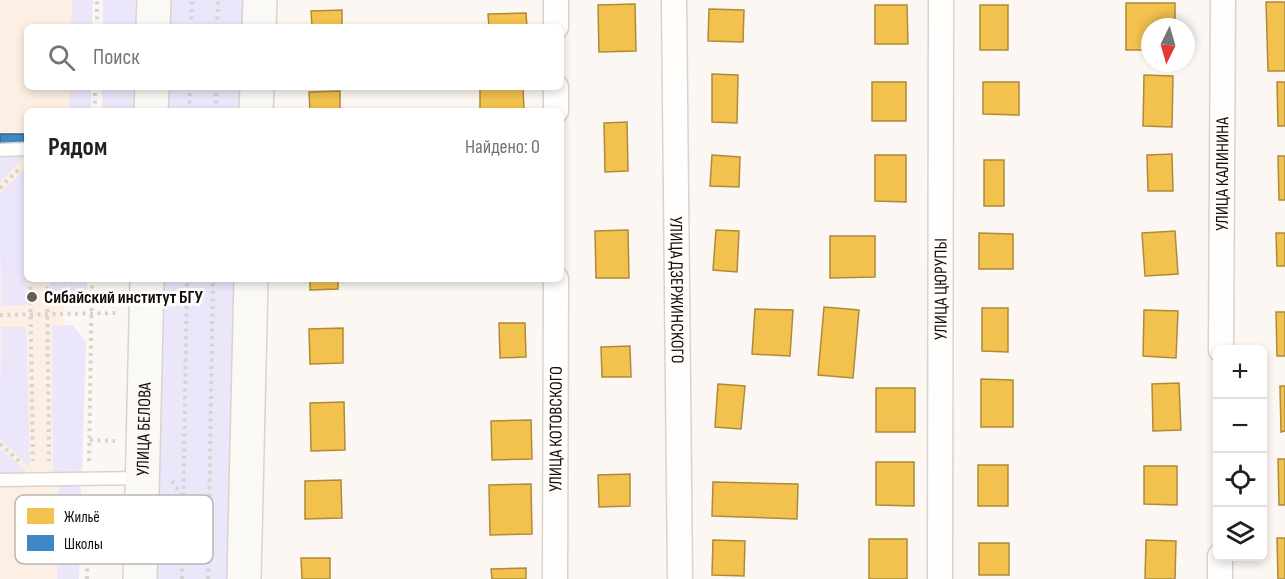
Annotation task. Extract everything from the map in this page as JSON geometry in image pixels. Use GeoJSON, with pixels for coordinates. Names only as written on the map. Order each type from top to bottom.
{"type":"FeatureCollection","features":[{"type":"Feature","properties":{"kind":"main road"},"geometry":{"type":"LineString","coordinates":[[153,24],[154,0]]}},
{"type":"Feature","properties":{"kind":"main road"},"geometry":{"type":"LineString","coordinates":[[259,24],[260,0]]}},
{"type":"Feature","properties":{"kind":"main road"},"geometry":{"type":"LineString","coordinates":[[151,108],[152,90]]}},
{"type":"Feature","properties":{"kind":"main road"},"geometry":{"type":"LineString","coordinates":[[256,108],[257,90]]}},
{"type":"Feature","properties":{"kind":"main road","name":"УЛИЦА БЕЛОВА"},"geometry":{"type":"LineString","coordinates":[[142,495],[147,282]]}},
{"type":"Feature","properties":{"kind":"main road"},"geometry":{"type":"LineString","coordinates":[[244,579],[251,282]]}},
{"type":"Feature","properties":{"kind":"main road","name":"УЛИЦА БЕЛОВА"},"geometry":{"type":"LineString","coordinates":[[140,564],[140,579]]}},
{"type":"Feature","properties":{"kind":"street"},"geometry":{"type":"LineString","coordinates":[[556,0],[556,24]]}},
{"type":"Feature","properties":{"kind":"street","name":"УЛИЦА ДЗЕРЖИНСКОГО"},"geometry":{"type":"LineString","coordinates":[[674,0],[680,579]]}},
{"type":"Feature","properties":{"kind":"street","name":"УЛИЦА ЦЮРУПЫ"},"geometry":{"type":"LineString","coordinates":[[940,579],[941,0]]}},
{"type":"Feature","properties":{"kind":"street","name":"УЛИЦА КАЛИНИНА"},"geometry":{"type":"LineString","coordinates":[[1221,345],[1223,0]]}},
{"type":"Feature","properties":{"kind":"street"},"geometry":{"type":"LineString","coordinates":[[556,90],[556,108]]}},
{"type":"Feature","properties":{"kind":"street","name":"УЛИЦА КОТОВСКОГО"},"geometry":{"type":"LineString","coordinates":[[555,579],[556,282]]}},
{"type":"Feature","properties":{"kind":"street"},"geometry":{"type":"LineString","coordinates":[[1220,561],[1220,579]]}},
{"type":"Feature","properties":{"kind":"lane"},"geometry":{"type":"LineString","coordinates":[[0,150],[24,150]]}},
{"type":"Feature","properties":{"kind":"lane"},"geometry":{"type":"LineString","coordinates":[[0,480],[142,478]]}},
{"type":"Feature","properties":{"kind":"path"},"geometry":{"type":"LineString","coordinates":[[97,0],[97,24]]}},
{"type":"Feature","properties":{"kind":"path"},"geometry":{"type":"LineString","coordinates":[[217,24],[218,0]]}},
{"type":"Feature","properties":{"kind":"path"},"geometry":{"type":"LineString","coordinates":[[191,24],[192,2]]}},
{"type":"Feature","properties":{"kind":"path"},"geometry":{"type":"LineString","coordinates":[[95,90],[95,108]]}},
{"type":"Feature","properties":{"kind":"path"},"geometry":{"type":"LineString","coordinates":[[189,108],[190,90]]}},
{"type":"Feature","properties":{"kind":"path"},"geometry":{"type":"LineString","coordinates":[[216,90],[216,108]]}},
{"type":"Feature","properties":{"kind":"path"},"geometry":{"type":"LineString","coordinates":[[0,188],[24,164]]}},
{"type":"Feature","properties":{"kind":"path"},"geometry":{"type":"LineString","coordinates":[[30,282],[33,479]]}},
{"type":"Feature","properties":{"kind":"path"},"geometry":{"type":"LineString","coordinates":[[47,282],[49,480]]}},
{"type":"Feature","properties":{"kind":"path"},"geometry":{"type":"LineString","coordinates":[[89,495],[92,282]]}},
{"type":"Feature","properties":{"kind":"path"},"geometry":{"type":"LineString","coordinates":[[183,495],[187,282]]}},
{"type":"Feature","properties":{"kind":"path"},"geometry":{"type":"LineString","coordinates":[[209,495],[213,282]]}},
{"type":"Feature","properties":{"kind":"path"},"geometry":{"type":"LineString","coordinates":[[0,315],[147,313]]}},
{"type":"Feature","properties":{"kind":"path"},"geometry":{"type":"LineString","coordinates":[[87,564],[87,579]]}},
{"type":"Feature","properties":{"kind":"path"},"geometry":{"type":"LineString","coordinates":[[182,564],[182,579]]}},
{"type":"Feature","properties":{"kind":"path"},"geometry":{"type":"LineString","coordinates":[[208,564],[208,579]]}},
{"type":"Feature","properties":{"kind":"shaded area","name":"Сибайский институт БГУ"},"geometry":{"type":"Polygon","coordinates":[[[0,0],[72,0],[71,24],[24,24],[24,90],[70,90],[69,108],[24,108],[24,282],[64,282],[59,495],[15,495],[15,564],[57,564],[57,579],[0,579],[0,0]]]}},
{"type":"Feature","properties":{"kind":"shaded area"},"geometry":{"type":"Polygon","coordinates":[[[72,0],[93,0],[92,24],[71,24],[72,0]]]}},
{"type":"Feature","properties":{"kind":"shaded area"},"geometry":{"type":"Polygon","coordinates":[[[103,0],[142,0],[142,24],[103,24],[103,0]]]}},
{"type":"Feature","properties":{"kind":"shaded area"},"geometry":{"type":"Polygon","coordinates":[[[168,0],[244,0],[243,24],[167,24],[168,0]]]}},
{"type":"Feature","properties":{"kind":"shaded area"},"geometry":{"type":"Polygon","coordinates":[[[70,90],[91,90],[91,108],[69,108],[70,90]]]}},
{"type":"Feature","properties":{"kind":"shaded area"},"geometry":{"type":"Polygon","coordinates":[[[102,90],[140,90],[139,108],[102,108],[102,90]]]}},
{"type":"Feature","properties":{"kind":"shaded area"},"geometry":{"type":"Polygon","coordinates":[[[165,90],[241,90],[241,108],[165,108],[165,90]]]}},
{"type":"Feature","properties":{"kind":"shaded area"},"geometry":{"type":"Polygon","coordinates":[[[0,157],[24,157],[0,182],[0,157]]]}},
{"type":"Feature","properties":{"kind":"shaded area"},"geometry":{"type":"Polygon","coordinates":[[[24,170],[24,282],[27,282],[27,305],[1,306],[0,193],[24,170]]]}},
{"type":"Feature","properties":{"kind":"shaded area"},"geometry":{"type":"Polygon","coordinates":[[[50,282],[87,282],[87,289],[72,302],[50,302],[50,282]]]}},
{"type":"Feature","properties":{"kind":"shaded area"},"geometry":{"type":"Polygon","coordinates":[[[161,282],[236,282],[229,579],[153,579],[153,564],[213,564],[213,495],[155,495],[161,282]]]}},
{"type":"Feature","properties":{"kind":"shaded area"},"geometry":{"type":"Polygon","coordinates":[[[73,325],[86,342],[82,472],[53,472],[52,326],[73,325]]]}},
{"type":"Feature","properties":{"kind":"shaded area"},"geometry":{"type":"Polygon","coordinates":[[[1,327],[26,327],[30,467],[0,439],[1,327]]]}},
{"type":"Feature","properties":{"kind":"shaded area"},"geometry":{"type":"Polygon","coordinates":[[[0,448],[28,474],[0,474],[0,448]]]}},
{"type":"Feature","properties":{"kind":"shaded area"},"geometry":{"type":"Polygon","coordinates":[[[59,486],[81,486],[81,495],[59,495],[59,486]]]}},
{"type":"Feature","properties":{"kind":"shaded area"},"geometry":{"type":"Polygon","coordinates":[[[57,564],[79,564],[79,579],[57,579],[57,564]]]}},
{"type":"Feature","properties":{"kind":"building: Жильё"},"geometry":{"type":"Polygon","coordinates":[[[1266,2],[1285,2],[1285,71],[1268,71],[1266,2]]]}},
{"type":"Feature","properties":{"kind":"building: Жильё"},"geometry":{"type":"Polygon","coordinates":[[[1126,3],[1175,3],[1175,18],[1141,18],[1141,50],[1126,50],[1126,3]]]}},
{"type":"Feature","properties":{"kind":"building: Жильё"},"geometry":{"type":"Polygon","coordinates":[[[635,4],[636,51],[599,52],[598,5],[635,4]]]}},
{"type":"Feature","properties":{"kind":"building: Жильё"},"geometry":{"type":"Polygon","coordinates":[[[875,5],[907,5],[908,44],[875,44],[875,5]]]}},
{"type":"Feature","properties":{"kind":"building: Жильё"},"geometry":{"type":"Polygon","coordinates":[[[980,5],[1008,5],[1008,50],[980,50],[980,5]]]}},
{"type":"Feature","properties":{"kind":"building: Жильё"},"geometry":{"type":"Polygon","coordinates":[[[709,9],[744,10],[743,42],[708,41],[709,9]]]}},
{"type":"Feature","properties":{"kind":"building: Жильё"},"geometry":{"type":"Polygon","coordinates":[[[342,10],[342,24],[312,24],[311,11],[342,10]]]}},
{"type":"Feature","properties":{"kind":"building: Жильё"},"geometry":{"type":"Polygon","coordinates":[[[526,13],[527,24],[489,24],[488,14],[526,13]]]}},
{"type":"Feature","properties":{"kind":"building: Жильё"},"geometry":{"type":"Polygon","coordinates":[[[712,74],[738,75],[737,123],[712,122],[712,74]]]}},
{"type":"Feature","properties":{"kind":"building: Жильё"},"geometry":{"type":"Polygon","coordinates":[[[1144,75],[1173,76],[1172,127],[1143,126],[1144,75]]]}},
{"type":"Feature","properties":{"kind":"building: Жильё"},"geometry":{"type":"Polygon","coordinates":[[[872,82],[906,82],[906,121],[872,121],[872,82]]]}},
{"type":"Feature","properties":{"kind":"building: Жильё"},"geometry":{"type":"Polygon","coordinates":[[[983,82],[1019,82],[1019,115],[983,114],[983,82]]]}},
{"type":"Feature","properties":{"kind":"building: Жильё"},"geometry":{"type":"Polygon","coordinates":[[[1277,82],[1285,82],[1285,126],[1278,126],[1277,82]]]}},
{"type":"Feature","properties":{"kind":"building: Жильё"},"geometry":{"type":"Polygon","coordinates":[[[480,90],[523,90],[524,108],[480,108],[480,90]]]}},
{"type":"Feature","properties":{"kind":"building: Жильё"},"geometry":{"type":"Polygon","coordinates":[[[340,91],[340,108],[310,108],[309,92],[340,91]]]}},
{"type":"Feature","properties":{"kind":"building: Жильё"},"geometry":{"type":"Polygon","coordinates":[[[627,122],[628,171],[605,172],[604,123],[627,122]]]}},
{"type":"Feature","properties":{"kind":"building: Жильё"},"geometry":{"type":"Polygon","coordinates":[[[1172,154],[1173,191],[1148,191],[1147,155],[1172,154]]]}},
{"type":"Feature","properties":{"kind":"building: Жильё"},"geometry":{"type":"Polygon","coordinates":[[[712,155],[740,157],[739,187],[710,186],[712,155]]]}},
{"type":"Feature","properties":{"kind":"building: Жильё"},"geometry":{"type":"Polygon","coordinates":[[[875,155],[906,155],[906,202],[875,201],[875,155]]]}},
{"type":"Feature","properties":{"kind":"building: Жильё"},"geometry":{"type":"Polygon","coordinates":[[[1278,156],[1285,156],[1285,200],[1279,200],[1278,156]]]}},
{"type":"Feature","properties":{"kind":"building: Жильё"},"geometry":{"type":"Polygon","coordinates":[[[984,160],[1004,160],[1004,206],[984,206],[984,160]]]}},
{"type":"Feature","properties":{"kind":"building: Жильё"},"geometry":{"type":"Polygon","coordinates":[[[628,230],[629,278],[596,278],[595,231],[628,230]]]}},
{"type":"Feature","properties":{"kind":"building: Жильё"},"geometry":{"type":"Polygon","coordinates":[[[716,230],[739,231],[737,272],[713,270],[716,230]]]}},
{"type":"Feature","properties":{"kind":"building: Жильё"},"geometry":{"type":"Polygon","coordinates":[[[1175,231],[1178,274],[1145,276],[1142,233],[1175,231]]]}},
{"type":"Feature","properties":{"kind":"building: Жильё"},"geometry":{"type":"Polygon","coordinates":[[[979,233],[1013,234],[1013,269],[979,269],[979,233]]]}},
{"type":"Feature","properties":{"kind":"building: Жильё"},"geometry":{"type":"Polygon","coordinates":[[[1276,233],[1285,233],[1285,266],[1277,266],[1276,233]]]}},
{"type":"Feature","properties":{"kind":"building: Жильё"},"geometry":{"type":"Polygon","coordinates":[[[830,236],[875,236],[875,277],[830,278],[830,236]]]}},
{"type":"Feature","properties":{"kind":"building: Жильё"},"geometry":{"type":"Polygon","coordinates":[[[310,282],[338,282],[338,289],[310,290],[310,282]]]}},
{"type":"Feature","properties":{"kind":"building: Жильё"},"geometry":{"type":"Polygon","coordinates":[[[824,307],[859,310],[853,378],[818,375],[824,307]]]}},
{"type":"Feature","properties":{"kind":"building: Жильё"},"geometry":{"type":"Polygon","coordinates":[[[982,308],[1008,308],[1008,352],[982,351],[982,308]]]}},
{"type":"Feature","properties":{"kind":"building: Жильё"},"geometry":{"type":"Polygon","coordinates":[[[755,309],[793,310],[790,356],[752,354],[755,309]]]}},
{"type":"Feature","properties":{"kind":"building: Жильё"},"geometry":{"type":"Polygon","coordinates":[[[1144,310],[1178,311],[1176,358],[1143,356],[1144,310]]]}},
{"type":"Feature","properties":{"kind":"building: Жильё"},"geometry":{"type":"Polygon","coordinates":[[[1276,312],[1285,312],[1285,356],[1277,356],[1276,312]]]}},
{"type":"Feature","properties":{"kind":"building: Жильё"},"geometry":{"type":"Polygon","coordinates":[[[499,323],[525,323],[526,357],[500,358],[499,323]]]}},
{"type":"Feature","properties":{"kind":"building: Жильё"},"geometry":{"type":"Polygon","coordinates":[[[343,328],[343,363],[310,364],[309,329],[343,328]]]}},
{"type":"Feature","properties":{"kind":"building: Жильё"},"geometry":{"type":"Polygon","coordinates":[[[630,346],[631,377],[602,377],[601,347],[630,346]]]}},
{"type":"Feature","properties":{"kind":"building: Жильё"},"geometry":{"type":"Polygon","coordinates":[[[981,379],[1013,380],[1013,427],[981,427],[981,379]]]}},
{"type":"Feature","properties":{"kind":"building: Жильё"},"geometry":{"type":"Polygon","coordinates":[[[1179,383],[1181,430],[1153,431],[1152,384],[1179,383]]]}},
{"type":"Feature","properties":{"kind":"building: Жильё"},"geometry":{"type":"Polygon","coordinates":[[[718,384],[745,386],[741,429],[715,427],[718,384]]]}},
{"type":"Feature","properties":{"kind":"building: Жильё"},"geometry":{"type":"Polygon","coordinates":[[[1280,386],[1285,386],[1285,431],[1281,432],[1280,386]]]}},
{"type":"Feature","properties":{"kind":"building: Жильё"},"geometry":{"type":"Polygon","coordinates":[[[876,388],[915,388],[915,432],[876,432],[876,388]]]}},
{"type":"Feature","properties":{"kind":"building: Жильё"},"geometry":{"type":"Polygon","coordinates":[[[344,402],[345,450],[311,451],[310,403],[344,402]]]}},
{"type":"Feature","properties":{"kind":"building: Жильё"},"geometry":{"type":"Polygon","coordinates":[[[531,420],[532,459],[492,460],[491,421],[531,420]]]}},
{"type":"Feature","properties":{"kind":"building: Жильё"},"geometry":{"type":"Polygon","coordinates":[[[1278,459],[1285,459],[1285,505],[1279,505],[1278,459]]]}},
{"type":"Feature","properties":{"kind":"building: Жильё"},"geometry":{"type":"Polygon","coordinates":[[[876,462],[914,462],[914,506],[876,505],[876,462]]]}},
{"type":"Feature","properties":{"kind":"building: Жильё"},"geometry":{"type":"Polygon","coordinates":[[[978,465],[1008,465],[1008,506],[978,506],[978,465]]]}},
{"type":"Feature","properties":{"kind":"building: Жильё"},"geometry":{"type":"Polygon","coordinates":[[[1144,466],[1177,466],[1177,505],[1144,504],[1144,466]]]}},
{"type":"Feature","properties":{"kind":"building: Жильё"},"geometry":{"type":"Polygon","coordinates":[[[630,474],[630,506],[599,507],[598,475],[630,474]]]}},
{"type":"Feature","properties":{"kind":"building: Жильё"},"geometry":{"type":"Polygon","coordinates":[[[341,480],[342,518],[305,519],[305,481],[341,480]]]}},
{"type":"Feature","properties":{"kind":"building: Жильё"},"geometry":{"type":"Polygon","coordinates":[[[713,482],[798,484],[797,519],[712,516],[713,482]]]}},
{"type":"Feature","properties":{"kind":"building: Жильё"},"geometry":{"type":"Polygon","coordinates":[[[531,484],[532,534],[490,535],[489,485],[531,484]]]}},
{"type":"Feature","properties":{"kind":"building: Жильё"},"geometry":{"type":"Polygon","coordinates":[[[1277,538],[1285,538],[1285,579],[1278,579],[1277,538]]]}},
{"type":"Feature","properties":{"kind":"building: Жильё"},"geometry":{"type":"Polygon","coordinates":[[[869,539],[907,539],[907,579],[869,579],[869,539]]]}},
{"type":"Feature","properties":{"kind":"building: Жильё"},"geometry":{"type":"Polygon","coordinates":[[[713,540],[745,541],[744,576],[712,575],[713,540]]]}},
{"type":"Feature","properties":{"kind":"building: Жильё"},"geometry":{"type":"Polygon","coordinates":[[[1146,540],[1176,541],[1175,579],[1145,579],[1146,540]]]}},
{"type":"Feature","properties":{"kind":"building: Жильё"},"geometry":{"type":"Polygon","coordinates":[[[979,543],[1009,543],[1009,575],[979,575],[979,543]]]}},
{"type":"Feature","properties":{"kind":"building: Жильё"},"geometry":{"type":"Polygon","coordinates":[[[301,558],[330,558],[330,579],[302,579],[301,558]]]}},
{"type":"Feature","properties":{"kind":"building: Жильё"},"geometry":{"type":"Polygon","coordinates":[[[526,568],[526,579],[492,579],[491,569],[526,568]]]}},
{"type":"Feature","properties":{"kind":"building: Школы"},"geometry":{"type":"Polygon","coordinates":[[[0,134],[24,134],[24,143],[0,143],[0,134]]]}},
{"type":"Feature","properties":{"kind":"place","name":"Сибайский институт БГУ"},"geometry":{"type":"Point","coordinates":[32,297]}}]}
